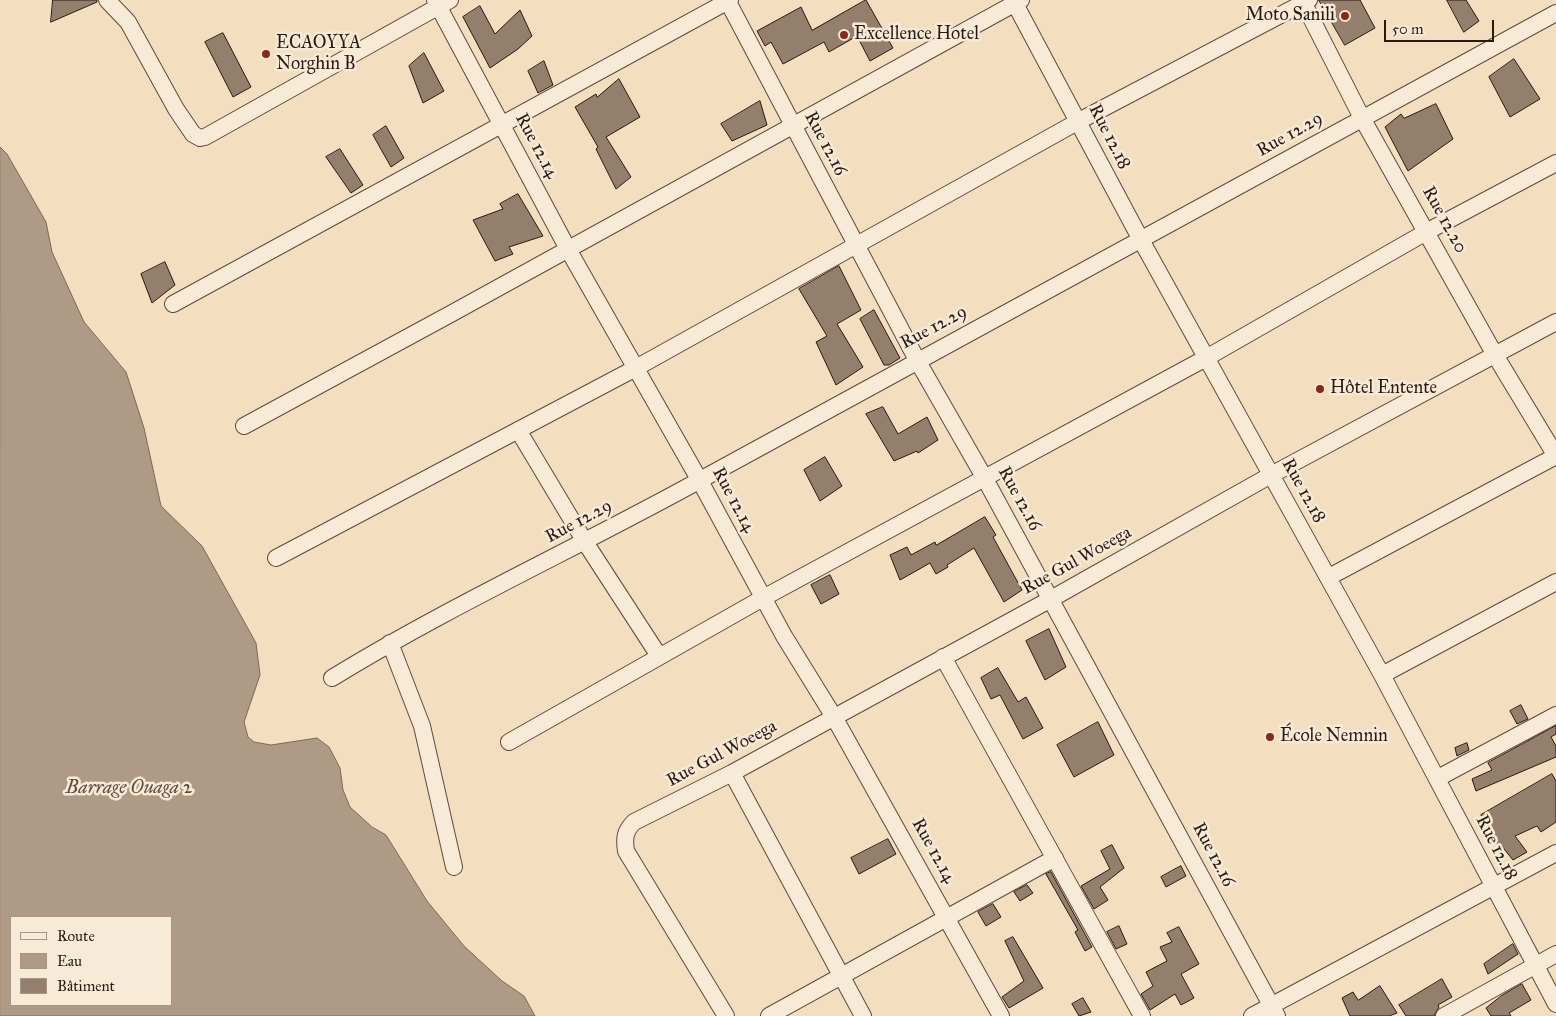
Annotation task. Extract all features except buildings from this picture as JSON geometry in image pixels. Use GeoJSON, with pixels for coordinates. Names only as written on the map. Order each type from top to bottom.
{"type":"FeatureCollection","features":[{"type":"Feature","properties":{"kind":"street"},"geometry":{"type":"LineString","coordinates":[[107,0],[128,22],[176,109],[193,134],[200,138],[205,137],[441,2]]}},
{"type":"Feature","properties":{"kind":"street"},"geometry":{"type":"LineString","coordinates":[[173,304],[729,0]]}},
{"type":"Feature","properties":{"kind":"street","name":"Rue 12.16"},"geometry":{"type":"LineString","coordinates":[[729,0],[792,124],[917,360],[1051,599],[1274,1011]]}},
{"type":"Feature","properties":{"kind":"street"},"geometry":{"type":"LineString","coordinates":[[244,426],[568,251],[792,124],[1016,1]]}},
{"type":"Feature","properties":{"kind":"street","name":"Rue 12.18"},"geometry":{"type":"LineString","coordinates":[[1016,1],[1140,240],[1329,577],[1438,778],[1556,1004]]}},
{"type":"Feature","properties":{"kind":"street"},"geometry":{"type":"LineString","coordinates":[[276,558],[634,368],[1079,121],[1305,1]]}},
{"type":"Feature","properties":{"kind":"street","name":"Rue 12.20"},"geometry":{"type":"LineString","coordinates":[[1305,1],[1362,118],[1428,231],[1495,355],[1556,456]]}},
{"type":"Feature","properties":{"kind":"street","name":"Rue 12.14"},"geometry":{"type":"LineString","coordinates":[[441,2],[568,251],[700,480],[807,676],[834,717],[948,918],[1001,1016]]}},
{"type":"Feature","properties":{"kind":"street","name":"Rue 12.29"},"geometry":{"type":"LineString","coordinates":[[332,678],[390,643],[700,480],[1556,13]]}},
{"type":"Feature","properties":{"kind":"street"},"geometry":{"type":"LineString","coordinates":[[508,742],[763,598],[1206,358],[1428,231],[1556,163]]}},
{"type":"Feature","properties":{"kind":"street","name":"Rue Gul Woeega"},"geometry":{"type":"LineString","coordinates":[[726,1016],[626,851],[624,839],[627,829],[634,822],[732,773],[1051,599],[1271,475],[1556,322]]}},
{"type":"Feature","properties":{"kind":"street"},"geometry":{"type":"LineString","coordinates":[[518,430],[585,542],[659,656]]}},
{"type":"Feature","properties":{"kind":"street"},"geometry":{"type":"LineString","coordinates":[[1329,577],[1556,456]]}},
{"type":"Feature","properties":{"kind":"street"},"geometry":{"type":"LineString","coordinates":[[1382,675],[1556,582]]}},
{"type":"Feature","properties":{"kind":"street"},"geometry":{"type":"LineString","coordinates":[[390,643],[422,726],[454,868]]}},
{"type":"Feature","properties":{"kind":"street"},"geometry":{"type":"LineString","coordinates":[[943,657],[1142,1016]]}},
{"type":"Feature","properties":{"kind":"street"},"geometry":{"type":"LineString","coordinates":[[1438,778],[1556,715]]}},
{"type":"Feature","properties":{"kind":"street"},"geometry":{"type":"LineString","coordinates":[[732,773],[863,1016]]}},
{"type":"Feature","properties":{"kind":"street"},"geometry":{"type":"LineString","coordinates":[[1252,1016],[1274,1011],[1556,853]]}},
{"type":"Feature","properties":{"kind":"street"},"geometry":{"type":"LineString","coordinates":[[768,1016],[1054,858]]}},
{"type":"Feature","properties":{"kind":"street"},"geometry":{"type":"LineString","coordinates":[[1444,1016],[1556,954]]}},
{"type":"Feature","properties":{"kind":"water","name":"Barrage Ouaga 2"},"geometry":{"type":"Polygon","coordinates":[[[0,147],[7,154],[46,222],[52,252],[84,322],[126,372],[144,428],[161,506],[202,546],[256,643],[260,675],[244,722],[248,737],[254,742],[271,745],[317,738],[329,747],[340,768],[343,790],[350,807],[372,827],[386,835],[427,901],[464,946],[502,981],[524,996],[535,1016],[0,1016],[0,147]]]}},
{"type":"Feature","properties":{"kind":"place","name":"Moto Sanili"},"geometry":{"type":"Point","coordinates":[1345,16]}},
{"type":"Feature","properties":{"kind":"place","name":"Excellence Hotel"},"geometry":{"type":"Point","coordinates":[844,35]}},
{"type":"Feature","properties":{"kind":"place","name":"ECAOYYA Norghin B"},"geometry":{"type":"Point","coordinates":[266,54]}},
{"type":"Feature","properties":{"kind":"place","name":"Hôtel Entente"},"geometry":{"type":"Point","coordinates":[1320,389]}},
{"type":"Feature","properties":{"kind":"place","name":"École Nemnin"},"geometry":{"type":"Point","coordinates":[1270,737]}}]}
